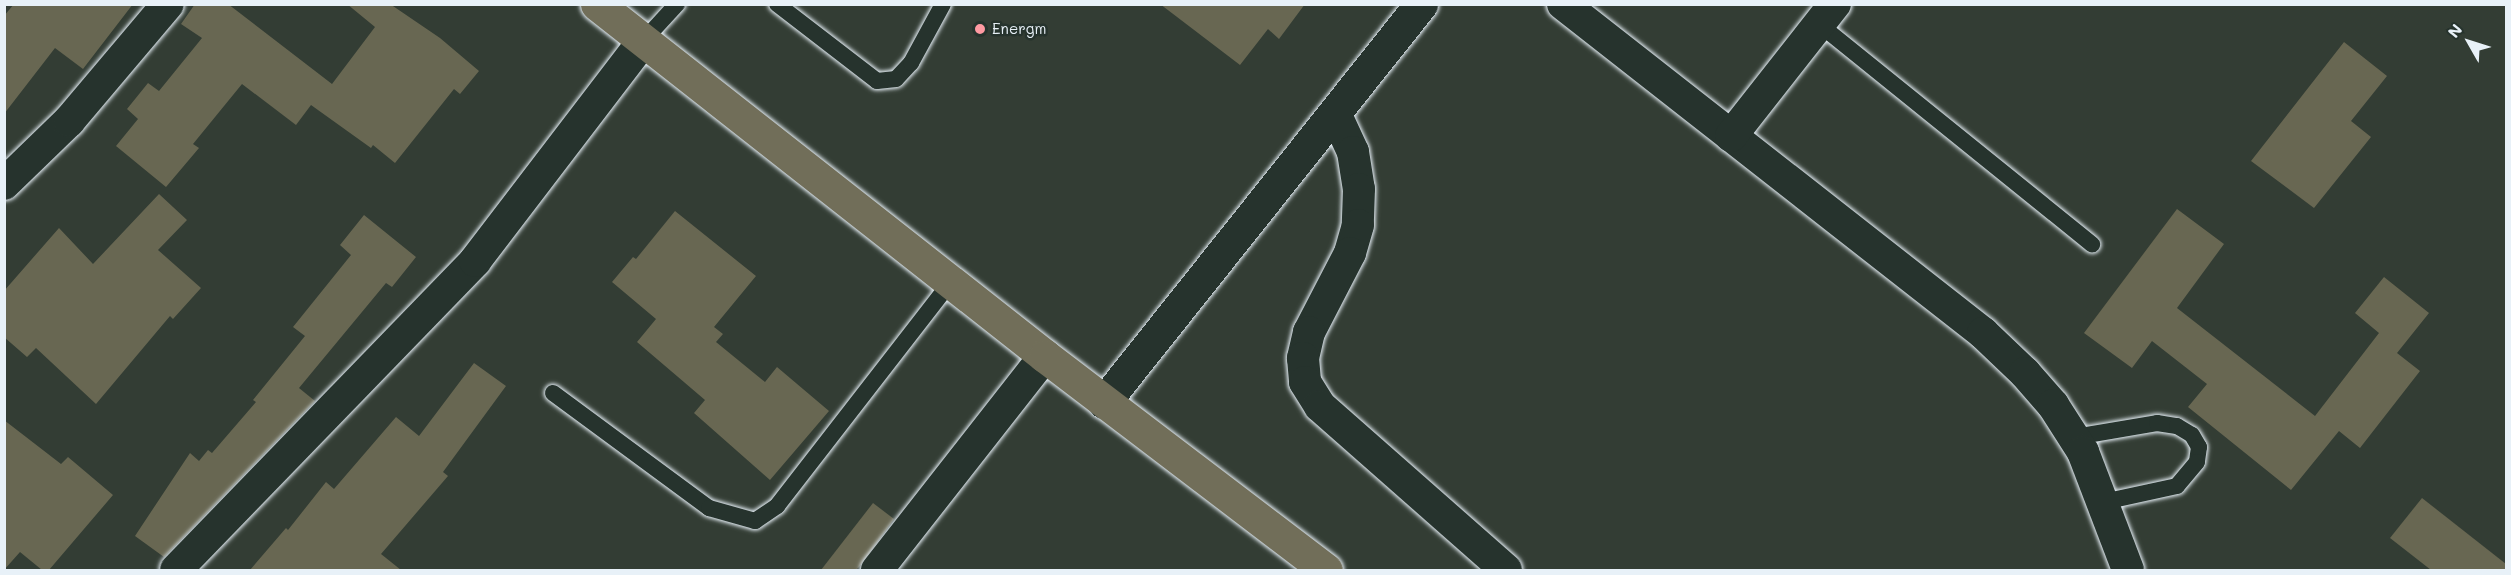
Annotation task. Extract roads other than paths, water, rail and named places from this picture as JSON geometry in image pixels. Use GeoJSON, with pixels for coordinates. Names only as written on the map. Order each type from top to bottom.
{"type":"FeatureCollection","features":[{"type":"Feature","properties":{"kind":"highway"},"geometry":{"type":"LineString","coordinates":[[597,4],[1104,402],[1326,570]]}},
{"type":"Feature","properties":{"kind":"street"},"geometry":{"type":"LineString","coordinates":[[4,184],[69,121],[168,4]]}},
{"type":"Feature","properties":{"kind":"street"},"geometry":{"type":"LineString","coordinates":[[1104,402],[1421,4]]}},
{"type":"Feature","properties":{"kind":"street"},"geometry":{"type":"LineString","coordinates":[[1563,4],[1983,333],[2025,373],[2053,405],[2074,436],[2103,502],[2128,570]]}},
{"type":"Feature","properties":{"kind":"street"},"geometry":{"type":"LineString","coordinates":[[1731,136],[1827,14]]}},
{"type":"Feature","properties":{"kind":"street"},"geometry":{"type":"LineString","coordinates":[[176,570],[475,261],[644,40]]}},
{"type":"Feature","properties":{"kind":"street"},"geometry":{"type":"LineString","coordinates":[[1335,112],[1353,152],[1359,189],[1358,225],[1350,254],[1310,332],[1303,358],[1305,382],[1320,406],[1506,570]]}},
{"type":"Feature","properties":{"kind":"street"},"geometry":{"type":"LineString","coordinates":[[877,570],[1045,356]]}},
{"type":"Feature","properties":{"kind":"lane"},"geometry":{"type":"LineString","coordinates":[[644,40],[676,4]]}},
{"type":"Feature","properties":{"kind":"lane"},"geometry":{"type":"LineString","coordinates":[[777,4],[877,81],[896,79],[911,63],[943,4]]}},
{"type":"Feature","properties":{"kind":"lane"},"geometry":{"type":"LineString","coordinates":[[1827,14],[2092,244]]}},
{"type":"Feature","properties":{"kind":"lane"},"geometry":{"type":"LineString","coordinates":[[553,393],[709,508],[755,521],[777,506],[951,282]]}},
{"type":"Feature","properties":{"kind":"lane"},"geometry":{"type":"LineString","coordinates":[[2074,436],[2157,423],[2177,426],[2192,435],[2199,447],[2197,462],[2177,486],[2103,502]]}},
{"type":"Feature","properties":{"kind":"place","name":"Energm"},"geometry":{"type":"Point","coordinates":[980,29]}}]}
